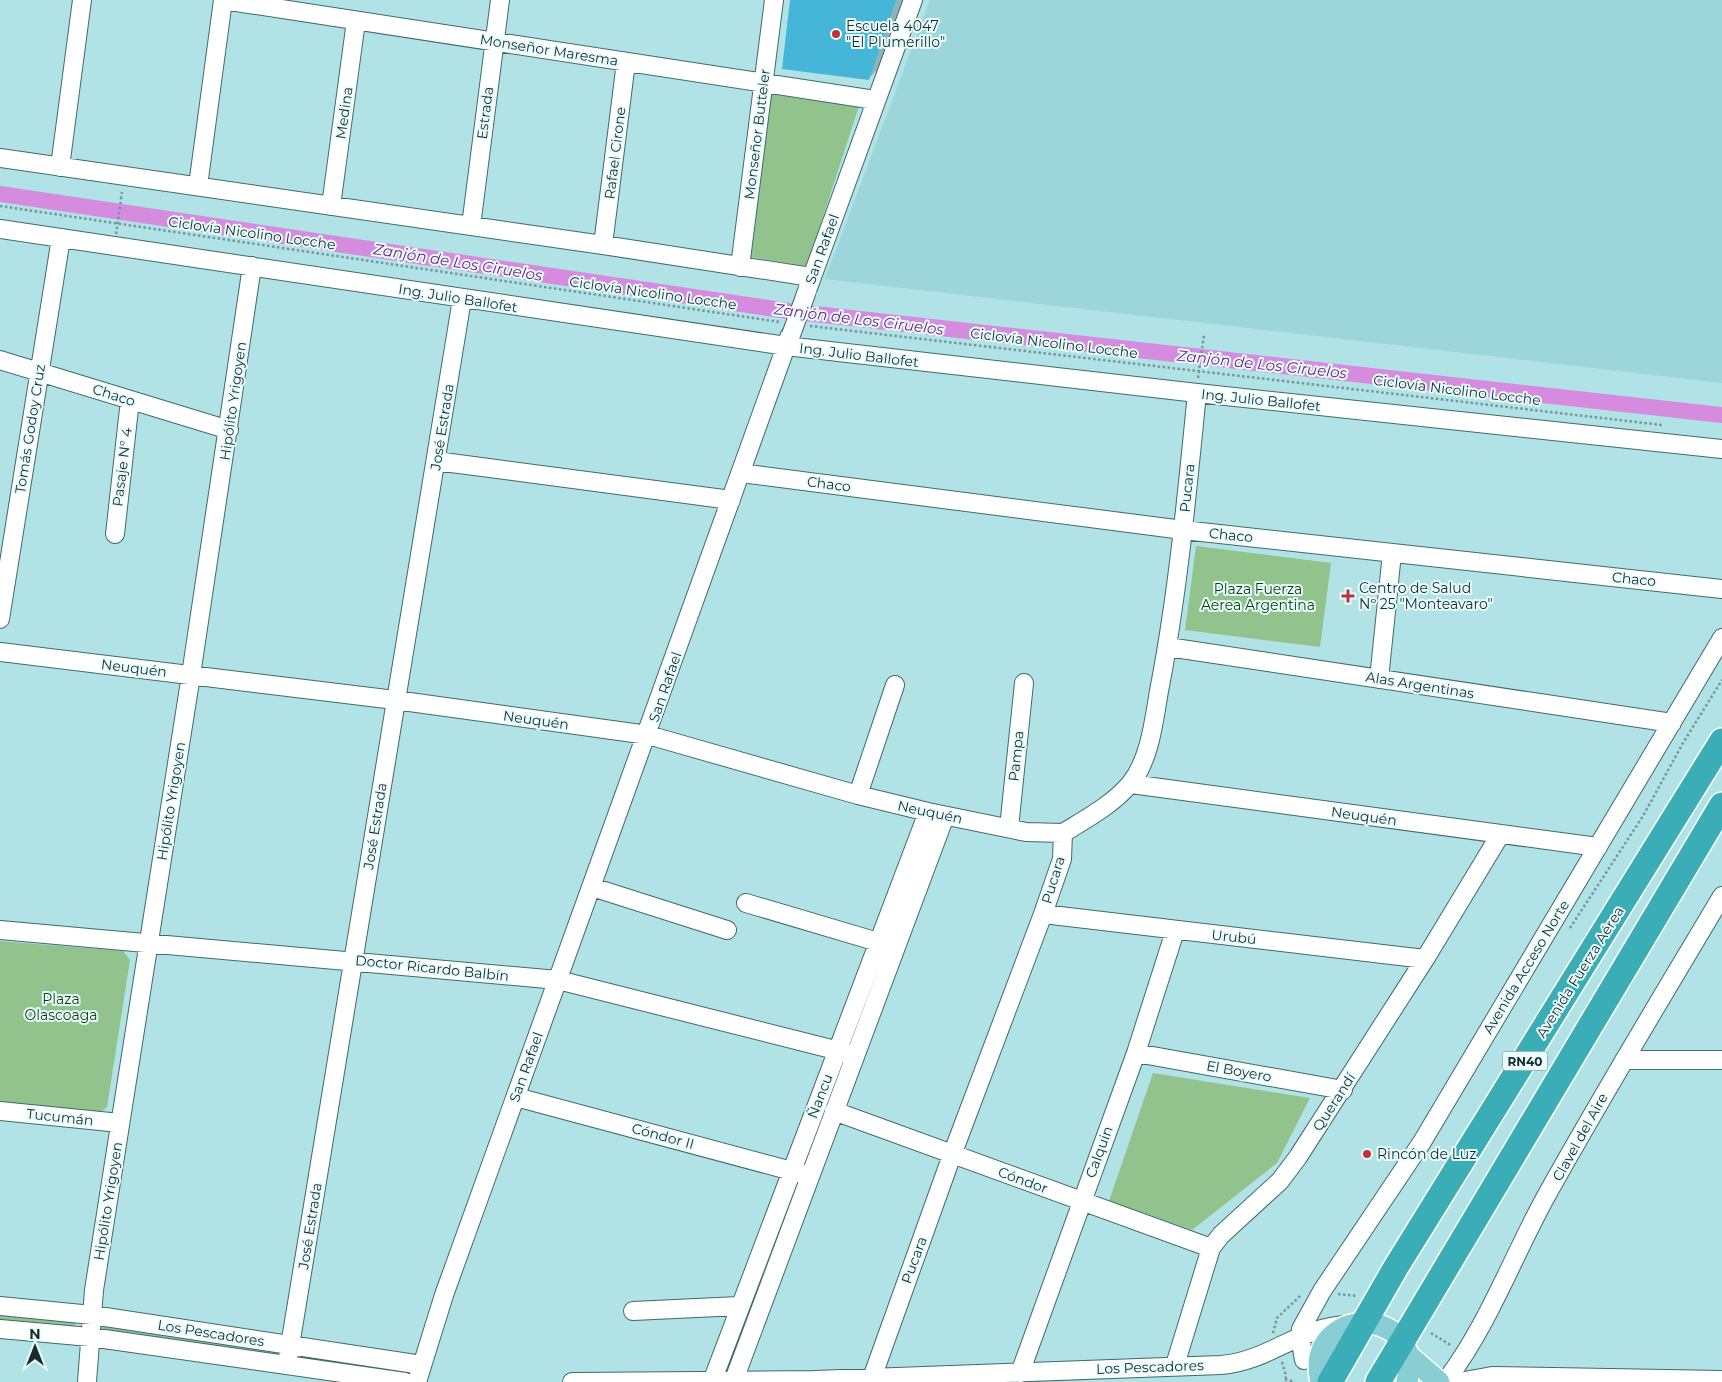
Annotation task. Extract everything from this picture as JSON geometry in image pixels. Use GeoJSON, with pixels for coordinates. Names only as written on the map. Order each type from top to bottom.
{"type":"FeatureCollection","features":[{"type":"Feature","properties":{"kind":"highway","name":"Avenida Fuerza Aérea"},"geometry":{"type":"LineString","coordinates":[[1319,1374],[1347,1324],[1722,741]]}},
{"type":"Feature","properties":{"kind":"highway","name":"RN40"},"geometry":{"type":"LineString","coordinates":[[1378,1382],[1405,1348],[1722,805]]}},
{"type":"Feature","properties":{"kind":"main road"},"geometry":{"type":"LineString","coordinates":[[1347,1324],[1378,1324],[1392,1331],[1405,1348],[1439,1382]]}},
{"type":"Feature","properties":{"kind":"main road"},"geometry":{"type":"LineString","coordinates":[[1405,1348],[1410,1370],[1408,1382]]}},
{"type":"Feature","properties":{"kind":"street"},"geometry":{"type":"LineString","coordinates":[[60,167],[82,0]]}},
{"type":"Feature","properties":{"kind":"street"},"geometry":{"type":"LineString","coordinates":[[198,186],[223,0]]}},
{"type":"Feature","properties":{"kind":"street","name":"Monseñor Maresma"},"geometry":{"type":"LineString","coordinates":[[223,0],[876,100]]}},
{"type":"Feature","properties":{"kind":"street","name":"Estrada"},"geometry":{"type":"LineString","coordinates":[[471,226],[500,0]]}},
{"type":"Feature","properties":{"kind":"street","name":"Monseñor Butteler"},"geometry":{"type":"LineString","coordinates":[[740,267],[774,0]]}},
{"type":"Feature","properties":{"kind":"street","name":"San Rafael"},"geometry":{"type":"LineString","coordinates":[[416,1376],[648,736],[790,332],[913,0]]}},
{"type":"Feature","properties":{"kind":"street","name":"Medina"},"geometry":{"type":"LineString","coordinates":[[331,206],[356,21]]}},
{"type":"Feature","properties":{"kind":"street","name":"Rafael Cirone"},"geometry":{"type":"LineString","coordinates":[[603,245],[626,62]]}},
{"type":"Feature","properties":{"kind":"street"},"geometry":{"type":"LineString","coordinates":[[0,158],[603,245],[740,267],[809,284]]}},
{"type":"Feature","properties":{"kind":"street","name":"Ing. Julio Ballofet"},"geometry":{"type":"LineString","coordinates":[[0,229],[462,298],[790,332],[1197,393],[1722,449]]}},
{"type":"Feature","properties":{"kind":"street","name":"Tomás Godoy Cruz"},"geometry":{"type":"LineString","coordinates":[[0,619],[61,238]]}},
{"type":"Feature","properties":{"kind":"street","name":"Hipólito Yrigoyen"},"geometry":{"type":"LineString","coordinates":[[87,1382],[92,1315],[120,1123],[229,430],[252,266]]}},
{"type":"Feature","properties":{"kind":"street","name":"José Estrada"},"geometry":{"type":"LineString","coordinates":[[288,1354],[462,298]]}},
{"type":"Feature","properties":{"kind":"street","name":"Chaco"},"geometry":{"type":"LineString","coordinates":[[0,360],[229,430]]}},
{"type":"Feature","properties":{"kind":"street","name":"Pucara"},"geometry":{"type":"LineString","coordinates":[[872,1378],[952,1155],[1043,914],[1062,859],[1063,833],[1098,812],[1131,784],[1144,758],[1151,734],[1168,647],[1183,530],[1197,393]]}},
{"type":"Feature","properties":{"kind":"street","name":"Pasaje N° 4"},"geometry":{"type":"LineString","coordinates":[[114,534],[130,400]]}},
{"type":"Feature","properties":{"kind":"street"},"geometry":{"type":"LineString","coordinates":[[436,461],[731,500]]}},
{"type":"Feature","properties":{"kind":"street","name":"Chaco"},"geometry":{"type":"LineString","coordinates":[[741,473],[1183,530],[1722,589]]}},
{"type":"Feature","properties":{"kind":"street"},"geometry":{"type":"LineString","coordinates":[[1379,679],[1392,553]]}},
{"type":"Feature","properties":{"kind":"street","name":"Avenida Acceso Norte"},"geometry":{"type":"LineString","coordinates":[[1300,1337],[1304,1322],[1322,1292],[1422,1142],[1722,638]]}},
{"type":"Feature","properties":{"kind":"street","name":"Alas Argentinas"},"geometry":{"type":"LineString","coordinates":[[1168,647],[1672,722]]}},
{"type":"Feature","properties":{"kind":"street","name":"Neuquén"},"geometry":{"type":"LineString","coordinates":[[0,652],[395,700],[648,736],[858,795],[936,814],[1026,832],[1063,833]]}},
{"type":"Feature","properties":{"kind":"street","name":"Pampa"},"geometry":{"type":"LineString","coordinates":[[1009,828],[1024,683]]}},
{"type":"Feature","properties":{"kind":"street"},"geometry":{"type":"LineString","coordinates":[[858,795],[895,685]]}},
{"type":"Feature","properties":{"kind":"street","name":"Neuquén"},"geometry":{"type":"LineString","coordinates":[[1131,784],[1598,847]]}},
{"type":"Feature","properties":{"kind":"street","name":"Ñancu"},"geometry":{"type":"LineString","coordinates":[[712,1379],[878,942],[936,814]]}},
{"type":"Feature","properties":{"kind":"street","name":"Ñancu"},"geometry":{"type":"LineString","coordinates":[[734,1380],[895,948],[936,814]]}},
{"type":"Feature","properties":{"kind":"street","name":"Querandí"},"geometry":{"type":"LineString","coordinates":[[1175,1366],[1212,1248],[1221,1235],[1280,1181],[1343,1090],[1500,835]]}},
{"type":"Feature","properties":{"kind":"street"},"geometry":{"type":"LineString","coordinates":[[592,887],[727,930]]}},
{"type":"Feature","properties":{"kind":"street","name":"Clavel del Aire"},"geometry":{"type":"LineString","coordinates":[[1444,1382],[1466,1354],[1544,1201],[1624,1060],[1716,917],[1722,896]]}},
{"type":"Feature","properties":{"kind":"street"},"geometry":{"type":"LineString","coordinates":[[746,903],[895,948]]}},
{"type":"Feature","properties":{"kind":"street","name":"Urubú"},"geometry":{"type":"LineString","coordinates":[[1043,914],[1425,959]]}},
{"type":"Feature","properties":{"kind":"street","name":"Doctor Ricardo Balbín"},"geometry":{"type":"LineString","coordinates":[[0,930],[353,960],[558,980],[855,1054]]}},
{"type":"Feature","properties":{"kind":"street","name":"Calquin"},"geometry":{"type":"LineString","coordinates":[[1020,1372],[1136,1053],[1175,931]]}},
{"type":"Feature","properties":{"kind":"street","name":"El Boyero"},"geometry":{"type":"LineString","coordinates":[[1136,1053],[1343,1090]]}},
{"type":"Feature","properties":{"kind":"street"},"geometry":{"type":"LineString","coordinates":[[1624,1060],[1722,1060]]}},
{"type":"Feature","properties":{"kind":"street","name":"Cóndor II"},"geometry":{"type":"LineString","coordinates":[[516,1097],[810,1176]]}},
{"type":"Feature","properties":{"kind":"street","name":"Tucumán"},"geometry":{"type":"LineString","coordinates":[[0,1111],[120,1123]]}},
{"type":"Feature","properties":{"kind":"street","name":"Cóndor"},"geometry":{"type":"LineString","coordinates":[[834,1111],[1212,1248]]}},
{"type":"Feature","properties":{"kind":"street"},"geometry":{"type":"LineString","coordinates":[[1322,1292],[1320,1309],[1323,1318],[1347,1324]]}},
{"type":"Feature","properties":{"kind":"street","name":"Los Pescadores"},"geometry":{"type":"LineString","coordinates":[[0,1306],[92,1315],[288,1354],[416,1376]]}},
{"type":"Feature","properties":{"kind":"street"},"geometry":{"type":"LineString","coordinates":[[633,1311],[739,1306]]}},
{"type":"Feature","properties":{"kind":"street","name":"Los Pescadores"},"geometry":{"type":"LineString","coordinates":[[572,1382],[872,1378],[1239,1364],[1300,1337],[1347,1324]]}},
{"type":"Feature","properties":{"kind":"street","name":"Los Pescadores"},"geometry":{"type":"LineString","coordinates":[[0,1329],[288,1354],[416,1376]]}},
{"type":"Feature","properties":{"kind":"street"},"geometry":{"type":"LineString","coordinates":[[1300,1337],[1319,1374]]}},
{"type":"Feature","properties":{"kind":"street"},"geometry":{"type":"LineString","coordinates":[[1276,1349],[1319,1374]]}},
{"type":"Feature","properties":{"kind":"street"},"geometry":{"type":"LineString","coordinates":[[1459,1382],[1492,1376],[1722,1380]]}},
{"type":"Feature","properties":{"kind":"path"},"geometry":{"type":"LineString","coordinates":[[116,234],[121,199]]}},
{"type":"Feature","properties":{"kind":"path","name":"Ciclovía Nicolino Locche"},"geometry":{"type":"LineString","coordinates":[[0,206],[790,332],[1663,425]]}},
{"type":"Feature","properties":{"kind":"path"},"geometry":{"type":"LineString","coordinates":[[1199,369],[1204,335]]}},
{"type":"Feature","properties":{"kind":"path"},"geometry":{"type":"LineString","coordinates":[[1286,1379],[1295,1382]]}},
{"type":"Feature","properties":{"kind":"shaded area"},"geometry":{"type":"Polygon","coordinates":[[[930,0],[1722,0],[1722,383],[825,279],[930,0]]]}},
{"type":"Feature","properties":{"kind":"green space"},"geometry":{"type":"Polygon","coordinates":[[[771,94],[859,106],[807,266],[750,257],[771,94]]]}},
{"type":"Feature","properties":{"kind":"green space","name":"Plaza Fuerza Aerea Argentina"},"geometry":{"type":"Polygon","coordinates":[[[1196,546],[1331,563],[1320,647],[1185,630],[1196,546]]]}},
{"type":"Feature","properties":{"kind":"green space","name":"Plaza Olascoaga"},"geometry":{"type":"Polygon","coordinates":[[[0,941],[123,951],[130,960],[107,1107],[99,1114],[0,1104],[0,941]]]}},
{"type":"Feature","properties":{"kind":"green space"},"geometry":{"type":"Polygon","coordinates":[[[1153,1073],[1310,1098],[1277,1163],[1192,1230],[1109,1201],[1153,1073]]]}},
{"type":"Feature","properties":{"kind":"green space"},"geometry":{"type":"Polygon","coordinates":[[[0,1312],[75,1321],[76,1323],[74,1327],[0,1321],[0,1312]]]}},
{"type":"Feature","properties":{"kind":"green space"},"geometry":{"type":"Polygon","coordinates":[[[103,1325],[275,1352],[275,1354],[100,1330],[103,1325]]]}},
{"type":"Feature","properties":{"kind":"building","name":"Escuela 4047 \"El Plumerillo\""},"geometry":{"type":"Polygon","coordinates":[[[790,0],[896,0],[869,80],[782,69],[790,0]]]}},
{"type":"Feature","properties":{"kind":"waterway","name":"Zanjón de Los Ciruelos"},"geometry":{"type":"LineString","coordinates":[[0,194],[788,311],[1722,415]]}},
{"type":"Feature","properties":{"kind":"place","name":"Escuela 4047 \"El Plumerillo\""},"geometry":{"type":"Point","coordinates":[836,34]}},
{"type":"Feature","properties":{"kind":"place","name":"Centro de Salud Nº 25 \"Monteavaro\""},"geometry":{"type":"Point","coordinates":[1348,596]}},
{"type":"Feature","properties":{"kind":"place","name":"Rincón de Luz"},"geometry":{"type":"Point","coordinates":[1367,1154]}}]}
